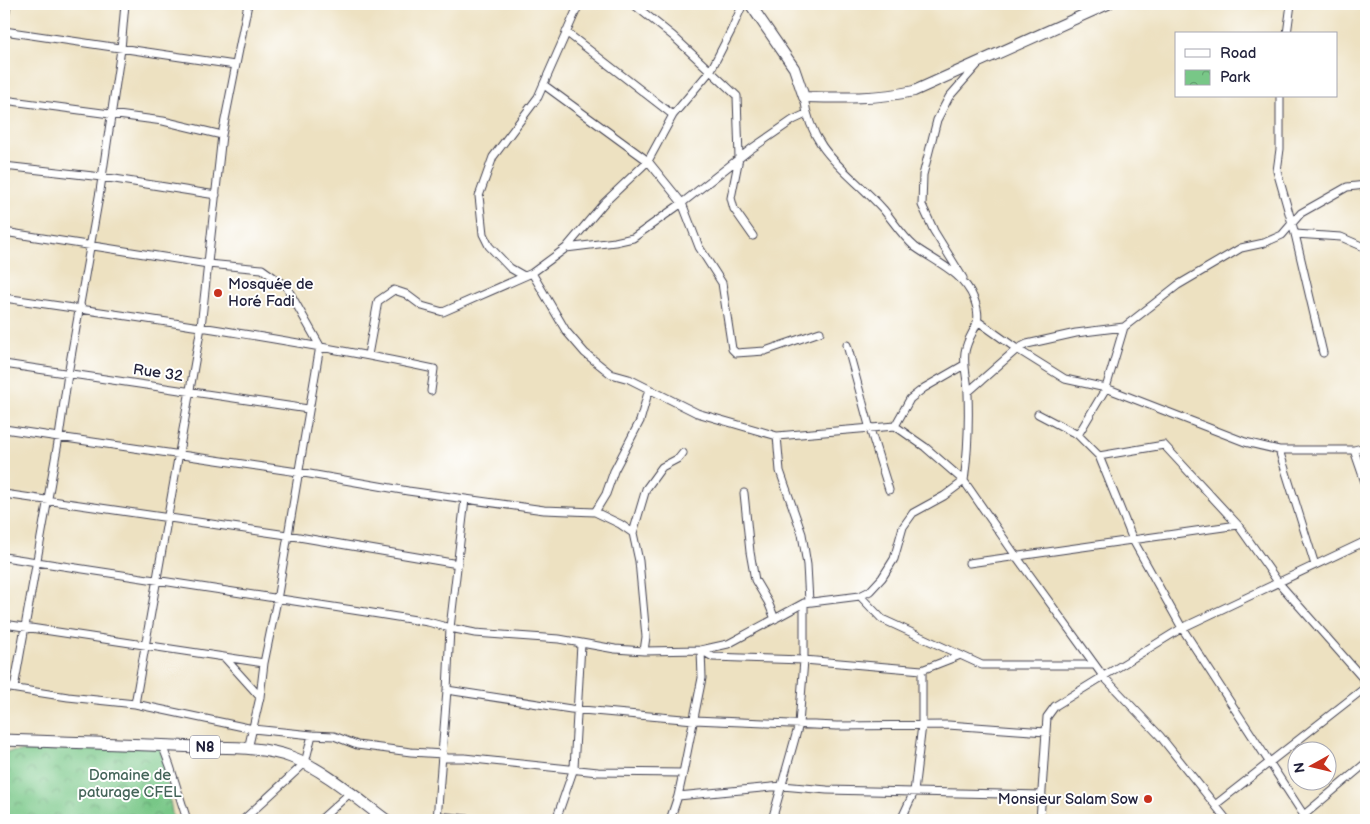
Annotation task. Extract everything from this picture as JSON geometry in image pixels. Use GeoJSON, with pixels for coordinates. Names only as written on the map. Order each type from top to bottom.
{"type":"FeatureCollection","features":[{"type":"Feature","properties":{"kind":"main road","name":"N8"},"geometry":{"type":"LineString","coordinates":[[4,740],[248,749],[278,753],[305,763],[386,820]]}},
{"type":"Feature","properties":{"kind":"street"},"geometry":{"type":"LineString","coordinates":[[4,25],[7,4]]}},
{"type":"Feature","properties":{"kind":"street"},"geometry":{"type":"LineString","coordinates":[[14,688],[59,437],[102,177],[121,49],[125,4]]}},
{"type":"Feature","properties":{"kind":"street"},"geometry":{"type":"LineString","coordinates":[[136,704],[166,518],[201,327],[222,134],[248,4]]}},
{"type":"Feature","properties":{"kind":"street"},"geometry":{"type":"LineString","coordinates":[[524,276],[510,268],[489,246],[483,234],[480,196],[493,157],[538,97],[579,4]]}},
{"type":"Feature","properties":{"kind":"street"},"geometry":{"type":"LineString","coordinates":[[633,4],[673,36],[737,96],[739,158],[731,198],[734,209],[753,236]]}},
{"type":"Feature","properties":{"kind":"street"},"geometry":{"type":"LineString","coordinates":[[368,355],[378,301],[394,290],[406,294],[422,306],[443,312],[532,273],[566,248],[604,203],[648,161],[673,115],[711,70],[731,32],[742,4]]}},
{"type":"Feature","properties":{"kind":"street"},"geometry":{"type":"LineString","coordinates":[[750,4],[794,68],[804,97],[806,114],[813,132],[834,162],[882,208],[913,245],[947,267],[967,285]]}},
{"type":"Feature","properties":{"kind":"street"},"geometry":{"type":"LineString","coordinates":[[804,97],[892,96],[914,90],[1108,4]]}},
{"type":"Feature","properties":{"kind":"street"},"geometry":{"type":"LineString","coordinates":[[1287,32],[1291,4]]}},
{"type":"Feature","properties":{"kind":"street"},"geometry":{"type":"LineString","coordinates":[[4,31],[235,65]]}},
{"type":"Feature","properties":{"kind":"street"},"geometry":{"type":"LineString","coordinates":[[566,32],[673,115]]}},
{"type":"Feature","properties":{"kind":"street"},"geometry":{"type":"LineString","coordinates":[[4,557],[428,622],[476,633],[559,639],[614,649],[644,651],[701,650],[728,644],[807,602],[860,596],[870,591],[882,578],[894,559],[903,527],[913,512],[944,496],[964,481],[968,452],[968,392],[964,365],[965,352],[968,341],[978,322],[974,300],[967,285],[934,231],[922,205],[923,175],[937,120],[949,97],[980,61]]}},
{"type":"Feature","properties":{"kind":"street"},"geometry":{"type":"LineString","coordinates":[[544,85],[648,161],[682,203],[699,247],[722,284],[732,349],[736,353],[765,350],[820,332]]}},
{"type":"Feature","properties":{"kind":"street"},"geometry":{"type":"LineString","coordinates":[[1280,98],[1280,149],[1277,171],[1295,234],[1323,353]]}},
{"type":"Feature","properties":{"kind":"street"},"geometry":{"type":"LineString","coordinates":[[4,100],[163,121],[222,134]]}},
{"type":"Feature","properties":{"kind":"street"},"geometry":{"type":"LineString","coordinates":[[566,248],[633,238],[682,203],[739,158],[793,120],[806,114]]}},
{"type":"Feature","properties":{"kind":"street"},"geometry":{"type":"LineString","coordinates":[[4,166],[102,177],[216,195]]}},
{"type":"Feature","properties":{"kind":"street"},"geometry":{"type":"LineString","coordinates":[[968,392],[1017,349],[1027,344],[1124,327],[1178,285],[1241,248],[1264,243],[1282,235],[1301,213],[1347,186],[1366,185]]}},
{"type":"Feature","properties":{"kind":"street"},"geometry":{"type":"LineString","coordinates":[[4,232],[208,264],[262,269],[286,286],[320,346],[277,600],[264,662],[260,697],[248,749]]}},
{"type":"Feature","properties":{"kind":"street"},"geometry":{"type":"LineString","coordinates":[[1295,234],[1341,237],[1366,248]]}},
{"type":"Feature","properties":{"kind":"street"},"geometry":{"type":"LineString","coordinates":[[532,273],[566,331],[585,353],[611,374],[629,378],[697,413],[777,436],[895,426],[925,447],[964,481],[1103,676],[1160,736],[1227,820]]}},
{"type":"Feature","properties":{"kind":"street"},"geometry":{"type":"LineString","coordinates":[[4,298],[80,307],[320,346],[434,369],[431,391]]}},
{"type":"Feature","properties":{"kind":"street"},"geometry":{"type":"LineString","coordinates":[[978,322],[1065,379],[1106,388],[1245,442],[1279,450],[1354,450],[1366,448]]}},
{"type":"Feature","properties":{"kind":"street"},"geometry":{"type":"LineString","coordinates":[[1078,435],[1106,388],[1124,327]]}},
{"type":"Feature","properties":{"kind":"street"},"geometry":{"type":"LineString","coordinates":[[847,345],[889,490]]}},
{"type":"Feature","properties":{"kind":"street","name":"Rue 32"},"geometry":{"type":"LineString","coordinates":[[4,364],[308,410]]}},
{"type":"Feature","properties":{"kind":"street"},"geometry":{"type":"LineString","coordinates":[[895,426],[910,399],[924,388],[964,365]]}},
{"type":"Feature","properties":{"kind":"street"},"geometry":{"type":"LineString","coordinates":[[595,512],[606,494],[614,471],[640,421],[649,389]]}},
{"type":"Feature","properties":{"kind":"street"},"geometry":{"type":"LineString","coordinates":[[1038,414],[1078,435],[1098,456],[1133,540],[1182,628],[1305,818],[1366,763]]}},
{"type":"Feature","properties":{"kind":"street"},"geometry":{"type":"LineString","coordinates":[[4,428],[465,499],[544,510],[595,512],[620,524],[633,533]]}},
{"type":"Feature","properties":{"kind":"street"},"geometry":{"type":"LineString","coordinates":[[772,820],[799,724],[807,602],[807,565],[802,534],[780,471],[777,436]]}},
{"type":"Feature","properties":{"kind":"street"},"geometry":{"type":"LineString","coordinates":[[1098,456],[1164,445],[1238,525],[1278,582],[1366,682]]}},
{"type":"Feature","properties":{"kind":"street"},"geometry":{"type":"LineString","coordinates":[[1279,450],[1315,565]]}},
{"type":"Feature","properties":{"kind":"street"},"geometry":{"type":"LineString","coordinates":[[1354,450],[1366,486]]}},
{"type":"Feature","properties":{"kind":"street"},"geometry":{"type":"LineString","coordinates":[[644,651],[646,637],[642,586],[633,533],[646,489],[662,467],[679,458],[683,453]]}},
{"type":"Feature","properties":{"kind":"street"},"geometry":{"type":"LineString","coordinates":[[744,493],[755,580],[768,602],[775,619]]}},
{"type":"Feature","properties":{"kind":"street"},"geometry":{"type":"LineString","coordinates":[[4,494],[287,535],[458,564]]}},
{"type":"Feature","properties":{"kind":"street"},"geometry":{"type":"LineString","coordinates":[[465,499],[450,628],[448,690],[438,818],[477,820]]}},
{"type":"Feature","properties":{"kind":"street"},"geometry":{"type":"LineString","coordinates":[[969,562],[1238,525]]}},
{"type":"Feature","properties":{"kind":"street"},"geometry":{"type":"LineString","coordinates":[[1040,820],[1047,717],[1055,706],[1182,628],[1366,541]]}},
{"type":"Feature","properties":{"kind":"street"},"geometry":{"type":"LineString","coordinates":[[860,596],[882,619],[958,656],[982,665],[1095,665]]}},
{"type":"Feature","properties":{"kind":"street"},"geometry":{"type":"LineString","coordinates":[[4,624],[264,662]]}},
{"type":"Feature","properties":{"kind":"street"},"geometry":{"type":"LineString","coordinates":[[556,820],[574,768],[581,644]]}},
{"type":"Feature","properties":{"kind":"street"},"geometry":{"type":"LineString","coordinates":[[701,650],[713,656],[804,660],[922,670],[958,656]]}},
{"type":"Feature","properties":{"kind":"street"},"geometry":{"type":"LineString","coordinates":[[670,820],[678,796],[702,678],[701,650]]}},
{"type":"Feature","properties":{"kind":"street"},"geometry":{"type":"LineString","coordinates":[[224,657],[260,697]]}},
{"type":"Feature","properties":{"kind":"street"},"geometry":{"type":"LineString","coordinates":[[901,820],[914,792],[922,725],[922,670]]}},
{"type":"Feature","properties":{"kind":"street"},"geometry":{"type":"LineString","coordinates":[[4,687],[68,697],[136,704],[253,729],[334,736],[357,745],[411,752],[598,772],[683,773]]}},
{"type":"Feature","properties":{"kind":"street"},"geometry":{"type":"LineString","coordinates":[[1216,805],[1366,687]]}},
{"type":"Feature","properties":{"kind":"street"},"geometry":{"type":"LineString","coordinates":[[448,690],[578,710],[694,720],[837,726],[948,725],[1046,732]]}},
{"type":"Feature","properties":{"kind":"street"},"geometry":{"type":"LineString","coordinates":[[243,820],[305,763],[312,735]]}},
{"type":"Feature","properties":{"kind":"street"},"geometry":{"type":"LineString","coordinates":[[162,745],[187,820]]}},
{"type":"Feature","properties":{"kind":"street"},"geometry":{"type":"LineString","coordinates":[[678,796],[782,786],[827,790],[1042,795]]}},
{"type":"Feature","properties":{"kind":"street"},"geometry":{"type":"LineString","coordinates":[[320,820],[350,793]]}},
{"type":"Feature","properties":{"kind":"green space","name":"Domaine de paturage CFEL"},"geometry":{"type":"Polygon","coordinates":[[[162,745],[173,820],[4,820],[4,752],[162,745]]]}},
{"type":"Feature","properties":{"kind":"place","name":"Mosquée de Horé Fadi"},"geometry":{"type":"Point","coordinates":[218,293]}},
{"type":"Feature","properties":{"kind":"place","name":"Monsieur Salam Sow"},"geometry":{"type":"Point","coordinates":[1148,799]}}]}
